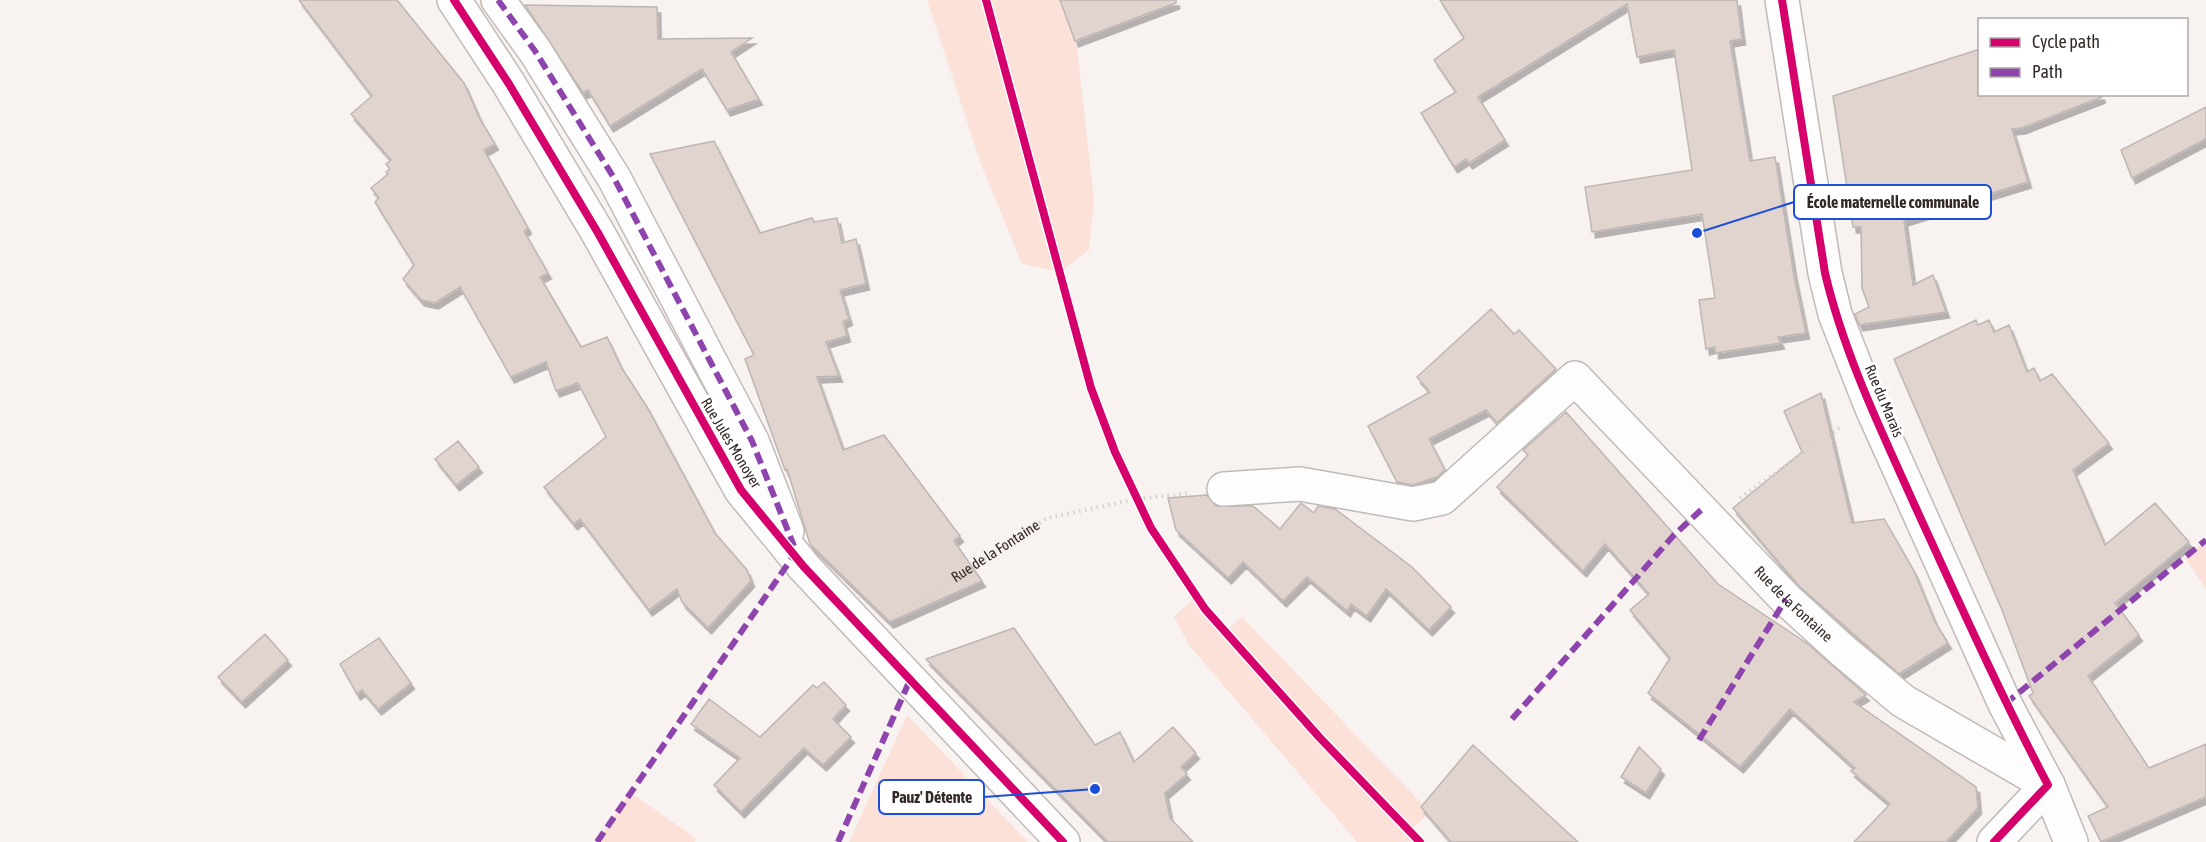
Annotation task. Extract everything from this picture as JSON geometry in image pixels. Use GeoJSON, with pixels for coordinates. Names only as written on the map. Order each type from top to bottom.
{"type":"FeatureCollection","features":[{"type":"Feature","properties":{"kind":"street","name":"Rue Jules Monoyer"},"geometry":{"type":"LineString","coordinates":[[454,0],[510,84],[598,233],[741,490],[804,567],[1063,842]]}},
{"type":"Feature","properties":{"kind":"street","name":"Rue Jules Monoyer"},"geometry":{"type":"LineString","coordinates":[[498,0],[535,51],[607,167],[684,308],[752,441],[783,522],[804,567]]}},
{"type":"Feature","properties":{"kind":"street","name":"Rue du Marais"},"geometry":{"type":"LineString","coordinates":[[1782,0],[1825,273],[1835,314],[1871,406],[2000,693],[2048,785],[2071,842]]}},
{"type":"Feature","properties":{"kind":"street","name":"Rue de la Fontaine"},"geometry":{"type":"LineString","coordinates":[[1224,489],[1299,484],[1413,504],[1427,503],[1442,498],[1575,378],[1785,599],[1842,650],[1903,701],[2048,785]]}},
{"type":"Feature","properties":{"kind":"street"},"geometry":{"type":"LineString","coordinates":[[1994,842],[2048,785]]}},
{"type":"Feature","properties":{"kind":"path"},"geometry":{"type":"LineString","coordinates":[[1732,503],[1871,406]]}},
{"type":"Feature","properties":{"kind":"path"},"geometry":{"type":"LineString","coordinates":[[1132,490],[1142,509]]}},
{"type":"Feature","properties":{"kind":"shaded area"},"geometry":{"type":"Polygon","coordinates":[[[927,0],[1062,0],[1077,48],[1094,199],[1089,250],[1060,272],[1022,264],[982,167],[927,0]]]}},
{"type":"Feature","properties":{"kind":"shaded area"},"geometry":{"type":"Polygon","coordinates":[[[2206,540],[2206,589],[2185,558],[2206,540]]]}},
{"type":"Feature","properties":{"kind":"shaded area"},"geometry":{"type":"Polygon","coordinates":[[[1196,596],[1225,632],[1242,617],[1430,812],[1410,831],[1420,842],[1357,842],[1189,645],[1174,617],[1196,596]]]}},
{"type":"Feature","properties":{"kind":"shaded area"},"geometry":{"type":"Polygon","coordinates":[[[907,715],[1028,842],[849,842],[907,715]]]}},
{"type":"Feature","properties":{"kind":"shaded area"},"geometry":{"type":"Polygon","coordinates":[[[630,792],[697,839],[694,842],[597,842],[630,792]]]}},
{"type":"Feature","properties":{"kind":"building"},"geometry":{"type":"Polygon","coordinates":[[[299,0],[397,0],[464,83],[480,119],[495,144],[484,150],[528,228],[524,231],[548,273],[540,277],[581,347],[607,337],[621,367],[647,407],[715,533],[747,570],[751,581],[708,628],[682,602],[677,589],[649,610],[580,519],[574,524],[544,487],[606,437],[578,383],[556,391],[546,362],[511,377],[460,287],[435,303],[421,300],[403,279],[414,265],[375,202],[379,198],[371,188],[388,174],[386,172],[390,169],[386,164],[391,160],[351,114],[372,96],[299,0]]]}},
{"type":"Feature","properties":{"kind":"building"},"geometry":{"type":"Polygon","coordinates":[[[1060,0],[1176,0],[1176,3],[1075,41],[1060,0]]]}},
{"type":"Feature","properties":{"kind":"building"},"geometry":{"type":"Polygon","coordinates":[[[1440,0],[1737,0],[1742,39],[1730,41],[1750,161],[1775,157],[1794,276],[1806,333],[1778,337],[1781,343],[1715,353],[1715,347],[1706,349],[1699,300],[1715,298],[1702,214],[1592,232],[1585,187],[1692,170],[1674,50],[1637,57],[1627,4],[1478,97],[1505,140],[1469,163],[1466,159],[1454,167],[1421,113],[1456,92],[1434,60],[1464,38],[1440,0]]]}},
{"type":"Feature","properties":{"kind":"building"},"geometry":{"type":"Polygon","coordinates":[[[525,5],[657,7],[658,39],[752,38],[731,52],[759,99],[727,110],[702,69],[610,126],[588,90],[583,93],[525,5]]]}},
{"type":"Feature","properties":{"kind":"building"},"geometry":{"type":"Polygon","coordinates":[[[1978,50],[1978,96],[2102,97],[2022,128],[2012,129],[2028,182],[1904,220],[1913,285],[1933,275],[1946,312],[1859,325],[1855,314],[1869,307],[1862,288],[1861,227],[1853,227],[1833,96],[1978,50]]]}},
{"type":"Feature","properties":{"kind":"building"},"geometry":{"type":"Polygon","coordinates":[[[2206,107],[2206,139],[2132,178],[2121,150],[2206,107]]]}},
{"type":"Feature","properties":{"kind":"building"},"geometry":{"type":"Polygon","coordinates":[[[714,141],[760,233],[812,218],[814,222],[837,218],[842,243],[856,239],[866,284],[840,290],[849,319],[843,322],[847,336],[826,342],[839,376],[817,377],[843,450],[884,435],[960,536],[954,541],[982,581],[890,622],[810,544],[787,469],[785,470],[745,359],[754,355],[650,154],[714,141]]]}},
{"type":"Feature","properties":{"kind":"building"},"geometry":{"type":"Polygon","coordinates":[[[1491,309],[1514,334],[1519,330],[1556,369],[1497,423],[1486,410],[1429,439],[1445,470],[1437,477],[1413,485],[1397,482],[1368,426],[1430,392],[1417,377],[1491,309]]]}},
{"type":"Feature","properties":{"kind":"building"},"geometry":{"type":"Polygon","coordinates":[[[1976,320],[1978,325],[1989,320],[1994,332],[2009,325],[2027,372],[2034,368],[2040,381],[2052,374],[2109,443],[2073,470],[2105,545],[2155,503],[2189,542],[2115,603],[2139,635],[2088,676],[2149,768],[2206,744],[2206,797],[2101,842],[2088,816],[2108,807],[2029,696],[2033,693],[2002,610],[1894,359],[1976,320]]]}},
{"type":"Feature","properties":{"kind":"building"},"geometry":{"type":"Polygon","coordinates":[[[1821,393],[1852,523],[1884,519],[1914,571],[1935,622],[1948,643],[1899,674],[1799,586],[1733,508],[1802,452],[1784,411],[1821,393]]]}},
{"type":"Feature","properties":{"kind":"building"},"geometry":{"type":"Polygon","coordinates":[[[1566,412],[1718,584],[1808,644],[1866,695],[1854,702],[1976,787],[1978,808],[1946,842],[1854,842],[1890,804],[1851,771],[1855,768],[1790,709],[1740,767],[1648,693],[1670,658],[1630,610],[1649,594],[1605,544],[1583,571],[1497,487],[1528,455],[1523,450],[1566,412]]]}},
{"type":"Feature","properties":{"kind":"building"},"geometry":{"type":"Polygon","coordinates":[[[458,441],[479,467],[456,485],[435,459],[458,441]]]}},
{"type":"Feature","properties":{"kind":"building"},"geometry":{"type":"Polygon","coordinates":[[[1207,495],[1216,506],[1253,506],[1280,529],[1301,503],[1314,513],[1318,506],[1335,509],[1412,567],[1451,607],[1429,630],[1386,589],[1367,616],[1351,604],[1347,611],[1307,577],[1283,601],[1243,562],[1228,578],[1176,530],[1168,498],[1207,495]]]}},
{"type":"Feature","properties":{"kind":"building"},"geometry":{"type":"Polygon","coordinates":[[[1014,628],[1095,745],[1120,732],[1134,762],[1173,727],[1196,753],[1181,767],[1187,774],[1165,793],[1170,818],[1193,842],[1108,842],[926,659],[1014,628]]]}},
{"type":"Feature","properties":{"kind":"building"},"geometry":{"type":"Polygon","coordinates":[[[265,634],[288,660],[242,702],[218,677],[265,634]]]}},
{"type":"Feature","properties":{"kind":"building"},"geometry":{"type":"Polygon","coordinates":[[[379,638],[411,683],[378,709],[362,690],[357,694],[340,664],[379,638]]]}},
{"type":"Feature","properties":{"kind":"building"},"geometry":{"type":"Polygon","coordinates":[[[824,682],[846,705],[833,719],[851,737],[823,765],[804,748],[741,812],[714,785],[740,758],[691,724],[709,699],[760,737],[813,685],[817,688],[824,682]]]}},
{"type":"Feature","properties":{"kind":"building"},"geometry":{"type":"Polygon","coordinates":[[[1473,745],[1578,842],[1451,842],[1421,807],[1473,745]]]}},
{"type":"Feature","properties":{"kind":"building"},"geometry":{"type":"Polygon","coordinates":[[[1639,747],[1661,769],[1646,793],[1621,777],[1639,747]]]}},
{"type":"Feature","properties":{"kind":"marked path"},"geometry":{"type":"LineString","coordinates":[[498,0],[535,51],[614,178],[752,441],[794,546]]}},
{"type":"Feature","properties":{"kind":"marked path"},"geometry":{"type":"LineString","coordinates":[[1512,719],[1674,535],[1701,510]]}},
{"type":"Feature","properties":{"kind":"marked path"},"geometry":{"type":"LineString","coordinates":[[2005,704],[2206,540]]}},
{"type":"Feature","properties":{"kind":"marked path"},"geometry":{"type":"LineString","coordinates":[[597,842],[794,555]]}},
{"type":"Feature","properties":{"kind":"marked path"},"geometry":{"type":"LineString","coordinates":[[1699,740],[1786,599]]}},
{"type":"Feature","properties":{"kind":"marked path"},"geometry":{"type":"LineString","coordinates":[[838,842],[910,680]]}},
{"type":"Feature","properties":{"kind":"cycle path"},"geometry":{"type":"LineString","coordinates":[[454,0],[509,84],[598,233],[741,490],[804,567],[1063,842]]}},
{"type":"Feature","properties":{"kind":"cycle path"},"geometry":{"type":"LineString","coordinates":[[986,0],[1091,388],[1115,452],[1151,528],[1205,609],[1320,738],[1420,842]]}},
{"type":"Feature","properties":{"kind":"cycle path"},"geometry":{"type":"LineString","coordinates":[[1782,0],[1825,273],[1842,333],[1864,391],[1963,612],[2048,785],[1994,842]]}},
{"type":"Feature","properties":{"kind":"place","name":"École maternelle communale"},"geometry":{"type":"Point","coordinates":[1697,233]}},
{"type":"Feature","properties":{"kind":"place","name":"Pauz' Détente"},"geometry":{"type":"Point","coordinates":[1095,789]}}]}
